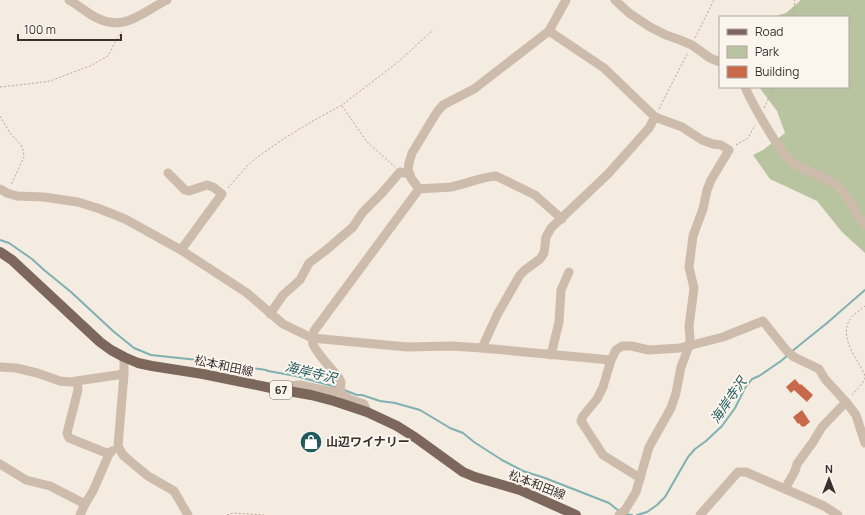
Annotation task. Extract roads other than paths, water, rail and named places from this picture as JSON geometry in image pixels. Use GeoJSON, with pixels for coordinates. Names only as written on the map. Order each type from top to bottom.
{"type":"FeatureCollection","features":[{"type":"Feature","properties":{"kind":"main road","name":"松本和田線"},"geometry":{"type":"LineString","coordinates":[[0,252],[12,260],[100,342],[124,357],[152,366],[203,374],[311,395],[366,412],[397,426],[463,472],[520,490],[570,514]]}},
{"type":"Feature","properties":{"kind":"street"},"geometry":{"type":"LineString","coordinates":[[69,0],[95,17],[106,22],[116,23],[127,22],[167,0]]}},
{"type":"Feature","properties":{"kind":"street"},"geometry":{"type":"LineString","coordinates":[[419,189],[408,171],[409,163],[412,154],[437,112],[443,105],[474,89],[549,31],[566,0]]}},
{"type":"Feature","properties":{"kind":"street"},"geometry":{"type":"LineString","coordinates":[[615,0],[629,13],[650,27],[692,45],[710,58],[719,62]]}},
{"type":"Feature","properties":{"kind":"street"},"geometry":{"type":"LineString","coordinates":[[549,31],[604,68],[655,117],[682,127],[702,140],[721,145],[729,150],[711,180],[703,209],[693,236],[689,267],[694,288],[689,326],[690,338],[681,367],[676,393],[671,408],[649,447],[636,492],[625,510],[619,515]]}},
{"type":"Feature","properties":{"kind":"street"},"geometry":{"type":"LineString","coordinates":[[746,88],[760,117],[784,153],[794,164],[829,180],[841,188],[865,225]]}},
{"type":"Feature","properties":{"kind":"street"},"geometry":{"type":"LineString","coordinates":[[482,348],[497,315],[520,275],[540,259],[544,253],[546,237],[551,228],[608,174],[649,128],[655,117]]}},
{"type":"Feature","properties":{"kind":"street"},"geometry":{"type":"LineString","coordinates":[[270,314],[283,295],[300,280],[309,263],[354,226],[363,212],[400,172],[410,174]]}},
{"type":"Feature","properties":{"kind":"street"},"geometry":{"type":"LineString","coordinates":[[168,173],[185,190],[189,191],[207,185],[213,187],[222,194],[180,250]]}},
{"type":"Feature","properties":{"kind":"street"},"geometry":{"type":"LineString","coordinates":[[340,392],[341,382],[339,378],[314,345],[312,338],[314,331],[419,189],[451,187],[490,176],[496,176],[535,195],[562,218]]}},
{"type":"Feature","properties":{"kind":"street"},"geometry":{"type":"LineString","coordinates":[[4,191],[17,196],[43,197],[78,202],[126,219],[180,250],[247,293],[283,324],[312,338],[407,348],[451,346],[611,360]]}},
{"type":"Feature","properties":{"kind":"street"},"geometry":{"type":"LineString","coordinates":[[551,354],[559,322],[561,290],[569,272]]}},
{"type":"Feature","properties":{"kind":"street"},"geometry":{"type":"LineString","coordinates":[[640,478],[603,455],[581,421],[583,416],[597,399],[603,387],[611,360],[616,350],[622,346],[631,346],[648,350],[680,348],[723,337],[763,321],[787,351],[794,357],[819,369],[825,379],[856,415],[865,444]]}},
{"type":"Feature","properties":{"kind":"street"},"geometry":{"type":"LineString","coordinates":[[124,357],[118,446],[123,455],[148,476],[174,491],[188,515]]}},
{"type":"Feature","properties":{"kind":"street"},"geometry":{"type":"LineString","coordinates":[[0,367],[37,372],[60,381],[70,382],[124,374]]}},
{"type":"Feature","properties":{"kind":"street"},"geometry":{"type":"LineString","coordinates":[[77,381],[78,390],[67,433],[69,438],[109,454]]}},
{"type":"Feature","properties":{"kind":"street"},"geometry":{"type":"LineString","coordinates":[[285,391],[287,386],[295,384],[340,392],[349,399],[364,404],[366,412]]}},
{"type":"Feature","properties":{"kind":"street"},"geometry":{"type":"LineString","coordinates":[[785,489],[795,471],[797,464],[822,427],[846,402]]}},
{"type":"Feature","properties":{"kind":"street"},"geometry":{"type":"LineString","coordinates":[[80,515],[93,491],[109,454],[118,446]]}},
{"type":"Feature","properties":{"kind":"street"},"geometry":{"type":"LineString","coordinates":[[0,464],[26,480],[50,486],[85,504]]}},
{"type":"Feature","properties":{"kind":"street"},"geometry":{"type":"LineString","coordinates":[[700,515],[738,472],[746,472],[824,506],[838,515]]}},
{"type":"Feature","properties":{"kind":"waterway","name":"海岸寺沢"},"geometry":{"type":"LineString","coordinates":[[0,240],[9,243],[32,259],[134,348],[151,355],[266,370],[296,376],[336,387]]}},
{"type":"Feature","properties":{"kind":"waterway","name":"海岸寺沢"},"geometry":{"type":"LineString","coordinates":[[791,352],[865,290]]}},
{"type":"Feature","properties":{"kind":"waterway","name":"海岸寺沢"},"geometry":{"type":"LineString","coordinates":[[637,515],[647,512],[665,497],[688,457],[722,426],[735,408],[745,388],[752,379],[759,376],[788,355]]}},
{"type":"Feature","properties":{"kind":"waterway","name":"海岸寺沢"},"geometry":{"type":"LineString","coordinates":[[344,390],[357,395],[420,410],[450,428],[463,433],[502,460],[523,471],[609,503],[619,511]]}},
{"type":"Feature","properties":{"kind":"waterway","name":"海岸寺沢"},"geometry":{"type":"LineString","coordinates":[[625,514],[632,515]]}},
{"type":"Feature","properties":{"kind":"place","name":"山辺ワイナリー"},"geometry":{"type":"Point","coordinates":[311,442]}}]}
